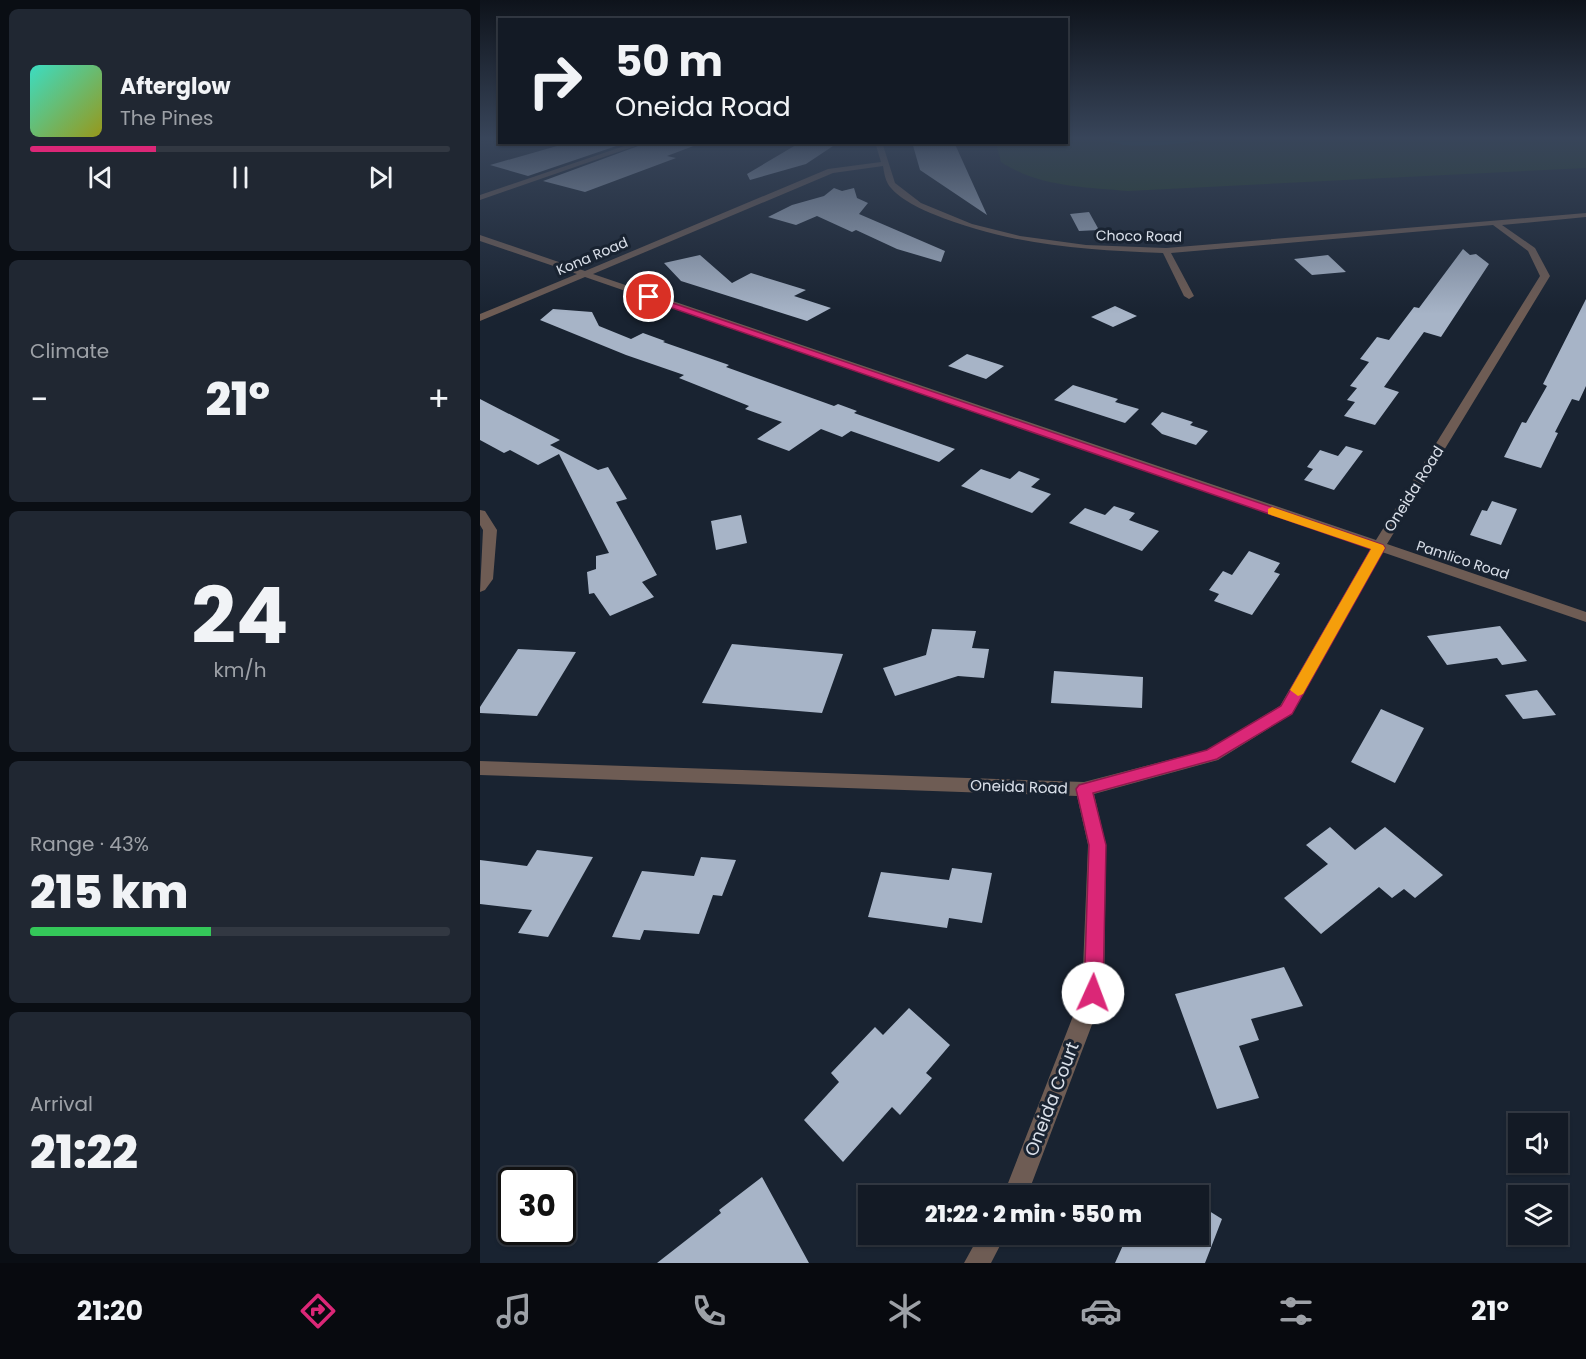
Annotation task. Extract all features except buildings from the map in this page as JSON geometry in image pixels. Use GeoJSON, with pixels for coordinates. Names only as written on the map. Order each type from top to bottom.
{"type":"FeatureCollection","features":[{"type":"Feature","properties":{"kind":"street","name":"Kona Road"},"geometry":{"type":"LineString","coordinates":[[480,318],[769,197]]}},
{"type":"Feature","properties":{"kind":"street","name":"Choco Road"},"geometry":{"type":"LineString","coordinates":[[908,197],[918,205],[969,226],[1020,239],[1086,248],[1166,251],[1586,215]]}},
{"type":"Feature","properties":{"kind":"street","name":"Oneida Road"},"geometry":{"type":"LineString","coordinates":[[480,768],[1084,789],[1212,755],[1286,710],[1378,548],[1545,276],[1532,250],[1496,224]]}},
{"type":"Feature","properties":{"kind":"street","name":"Pamlico Road"},"geometry":{"type":"LineString","coordinates":[[480,238],[1378,548],[1586,617]]}},
{"type":"Feature","properties":{"kind":"street"},"geometry":{"type":"LineString","coordinates":[[1166,251],[1189,296]]}},
{"type":"Feature","properties":{"kind":"street"},"geometry":{"type":"LineString","coordinates":[[480,514],[490,530],[486,579],[480,587]]}},
{"type":"Feature","properties":{"kind":"street","name":"Oneida Court"},"geometry":{"type":"LineString","coordinates":[[1019,1185],[1093,993],[1097,845],[1084,789]]}},
{"type":"Feature","properties":{"kind":"street"},"geometry":{"type":"LineString","coordinates":[[977,1263],[988,1245]]}},
{"type":"Feature","properties":{"kind":"slow traffic"},"geometry":{"type":"LineString","coordinates":[[1272,511],[1378,548],[1298,690]]}},
{"type":"Feature","properties":{"kind":"route"},"geometry":{"type":"LineString","coordinates":[[649,297],[1378,548],[1286,710],[1212,755],[1084,789],[1097,845],[1093,993]]}}]}
